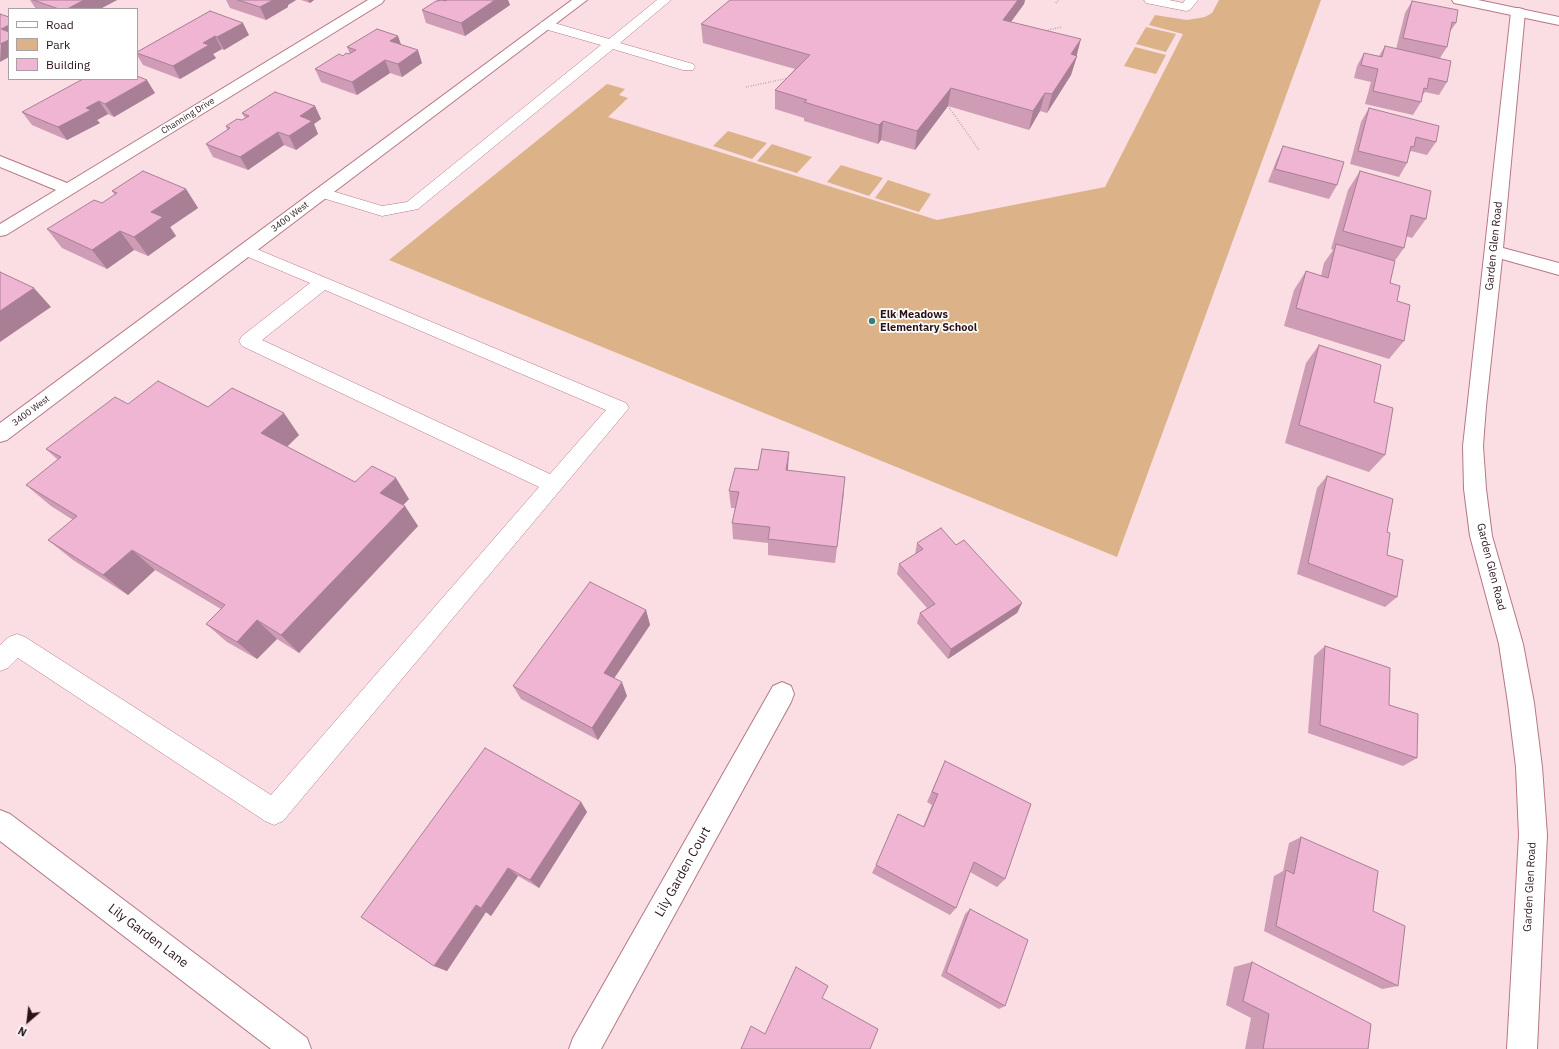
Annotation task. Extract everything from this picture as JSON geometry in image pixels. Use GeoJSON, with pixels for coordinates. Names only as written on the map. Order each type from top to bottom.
{"type":"FeatureCollection","features":[{"type":"Feature","properties":{"kind":"street","name":"Channing Drive"},"geometry":{"type":"LineString","coordinates":[[0,231],[377,0]]}},
{"type":"Feature","properties":{"kind":"street","name":"3400 West"},"geometry":{"type":"LineString","coordinates":[[0,434],[580,0]]}},
{"type":"Feature","properties":{"kind":"street"},"geometry":{"type":"LineString","coordinates":[[1459,0],[1559,21]]}},
{"type":"Feature","properties":{"kind":"street","name":"Garden Glen Road"},"geometry":{"type":"LineString","coordinates":[[1518,12],[1473,446],[1475,489],[1481,536],[1510,644],[1521,703],[1529,767],[1533,835],[1522,1049]]}},
{"type":"Feature","properties":{"kind":"street"},"geometry":{"type":"LineString","coordinates":[[0,161],[68,190]]}},
{"type":"Feature","properties":{"kind":"street"},"geometry":{"type":"LineString","coordinates":[[1494,251],[1559,269]]}},
{"type":"Feature","properties":{"kind":"street","name":"Lily Garden Court"},"geometry":{"type":"LineString","coordinates":[[584,1049],[782,694]]}},
{"type":"Feature","properties":{"kind":"street","name":"Lily Garden Lane"},"geometry":{"type":"LineString","coordinates":[[0,824],[296,1049]]}},
{"type":"Feature","properties":{"kind":"lane"},"geometry":{"type":"LineString","coordinates":[[322,193],[382,211],[412,206],[664,0]]}},
{"type":"Feature","properties":{"kind":"lane"},"geometry":{"type":"LineString","coordinates":[[1150,0],[1186,7],[1192,0]]}},
{"type":"Feature","properties":{"kind":"lane"},"geometry":{"type":"LineString","coordinates":[[546,25],[688,67]]}},
{"type":"Feature","properties":{"kind":"lane"},"geometry":{"type":"LineString","coordinates":[[0,660],[17,644],[274,812],[619,408],[247,250]]}},
{"type":"Feature","properties":{"kind":"lane"},"geometry":{"type":"LineString","coordinates":[[323,282],[248,341],[553,485]]}},
{"type":"Feature","properties":{"kind":"path"},"geometry":{"type":"LineString","coordinates":[[1056,3],[1059,0]]}},
{"type":"Feature","properties":{"kind":"path"},"geometry":{"type":"LineString","coordinates":[[1038,31],[1062,27]]}},
{"type":"Feature","properties":{"kind":"path"},"geometry":{"type":"LineString","coordinates":[[746,87],[795,76]]}},
{"type":"Feature","properties":{"kind":"path"},"geometry":{"type":"LineString","coordinates":[[948,106],[979,150]]}},
{"type":"Feature","properties":{"kind":"green space","name":"Elk Meadows Elementary School"},"geometry":{"type":"Polygon","coordinates":[[[1219,0],[1321,0],[1117,557],[389,260],[607,84],[625,89],[619,95],[628,98],[608,117],[937,220],[1105,187],[1183,34],[1149,25],[1155,15],[1187,20],[1205,17],[1212,13],[1219,0]]]}},
{"type":"Feature","properties":{"kind":"green space"},"geometry":{"type":"Polygon","coordinates":[[[1146,27],[1176,34],[1166,52],[1136,44],[1146,27]]]}},
{"type":"Feature","properties":{"kind":"green space"},"geometry":{"type":"Polygon","coordinates":[[[1135,47],[1166,55],[1156,74],[1124,66],[1135,47]]]}},
{"type":"Feature","properties":{"kind":"green space"},"geometry":{"type":"Polygon","coordinates":[[[728,131],[767,143],[752,159],[713,146],[728,131]]]}},
{"type":"Feature","properties":{"kind":"green space"},"geometry":{"type":"Polygon","coordinates":[[[772,144],[812,157],[797,173],[757,161],[772,144]]]}},
{"type":"Feature","properties":{"kind":"green space"},"geometry":{"type":"Polygon","coordinates":[[[841,165],[883,178],[869,196],[827,182],[841,165]]]}},
{"type":"Feature","properties":{"kind":"green space"},"geometry":{"type":"Polygon","coordinates":[[[888,180],[931,194],[919,212],[875,198],[888,180]]]}},
{"type":"Feature","properties":{"kind":"building"},"geometry":{"type":"Polygon","coordinates":[[[33,0],[84,0],[69,8],[56,8],[33,0]]]}},
{"type":"Feature","properties":{"kind":"building"},"geometry":{"type":"Polygon","coordinates":[[[238,0],[273,0],[260,7],[238,0]]]}},
{"type":"Feature","properties":{"kind":"building"},"geometry":{"type":"Polygon","coordinates":[[[495,0],[461,23],[422,10],[436,1],[495,0]]]}},
{"type":"Feature","properties":{"kind":"building"},"geometry":{"type":"Polygon","coordinates":[[[730,0],[1018,0],[1003,20],[1081,39],[1071,54],[1077,56],[1052,94],[1045,93],[1033,111],[951,88],[917,131],[883,121],[879,125],[804,102],[807,100],[775,90],[810,55],[701,24],[730,0]]]}},
{"type":"Feature","properties":{"kind":"building"},"geometry":{"type":"Polygon","coordinates":[[[1412,1],[1458,10],[1456,23],[1452,22],[1447,47],[1403,38],[1412,1]]]}},
{"type":"Feature","properties":{"kind":"building"},"geometry":{"type":"Polygon","coordinates":[[[210,11],[243,23],[203,43],[209,45],[173,66],[138,53],[138,51],[210,11]]]}},
{"type":"Feature","properties":{"kind":"building"},"geometry":{"type":"Polygon","coordinates":[[[0,14],[8,17],[8,26],[1,29],[8,32],[8,40],[0,44],[0,14]]]}},
{"type":"Feature","properties":{"kind":"building"},"geometry":{"type":"Polygon","coordinates":[[[377,29],[398,36],[390,41],[418,50],[398,64],[385,60],[352,82],[315,69],[339,54],[343,56],[346,53],[349,54],[356,50],[347,47],[377,29]]]}},
{"type":"Feature","properties":{"kind":"building"},"geometry":{"type":"Polygon","coordinates":[[[1385,46],[1451,61],[1447,82],[1429,78],[1427,89],[1424,88],[1421,102],[1373,91],[1378,69],[1361,65],[1364,53],[1382,57],[1385,46]]]}},
{"type":"Feature","properties":{"kind":"building"},"geometry":{"type":"Polygon","coordinates":[[[138,76],[147,80],[105,104],[99,101],[86,108],[91,110],[58,127],[22,112],[81,80],[138,80],[138,76]]]}},
{"type":"Feature","properties":{"kind":"building"},"geometry":{"type":"Polygon","coordinates":[[[275,92],[315,106],[300,116],[312,121],[289,136],[278,132],[240,157],[206,144],[230,128],[226,126],[237,119],[242,120],[249,116],[242,113],[275,92]]]}},
{"type":"Feature","properties":{"kind":"building"},"geometry":{"type":"Polygon","coordinates":[[[1369,108],[1439,126],[1436,142],[1416,137],[1414,147],[1411,146],[1407,163],[1358,151],[1369,108]]]}},
{"type":"Feature","properties":{"kind":"building"},"geometry":{"type":"Polygon","coordinates":[[[1283,146],[1344,162],[1337,185],[1275,169],[1283,146]]]}},
{"type":"Feature","properties":{"kind":"building"},"geometry":{"type":"Polygon","coordinates":[[[143,171],[186,189],[151,212],[163,217],[134,237],[120,231],[92,250],[47,229],[94,200],[102,203],[117,193],[112,191],[143,171]]]}},
{"type":"Feature","properties":{"kind":"building"},"geometry":{"type":"Polygon","coordinates":[[[1360,171],[1431,191],[1426,219],[1411,215],[1404,248],[1343,231],[1360,171]]]}},
{"type":"Feature","properties":{"kind":"building"},"geometry":{"type":"Polygon","coordinates":[[[1336,244],[1395,261],[1390,283],[1400,286],[1397,301],[1410,305],[1404,341],[1296,308],[1306,271],[1328,278],[1336,244]]]}},
{"type":"Feature","properties":{"kind":"building"},"geometry":{"type":"Polygon","coordinates":[[[0,272],[34,288],[0,311],[0,272]]]}},
{"type":"Feature","properties":{"kind":"building"},"geometry":{"type":"Polygon","coordinates":[[[1319,345],[1381,365],[1374,402],[1393,408],[1385,455],[1299,425],[1319,345]]]}},
{"type":"Feature","properties":{"kind":"building"},"geometry":{"type":"Polygon","coordinates":[[[158,381],[208,407],[232,388],[284,413],[261,433],[355,482],[372,466],[396,478],[380,493],[405,506],[281,635],[257,620],[237,642],[206,624],[225,605],[132,550],[103,575],[48,540],[77,516],[26,485],[61,457],[46,449],[115,397],[128,404],[158,381]]]}},
{"type":"Feature","properties":{"kind":"building"},"geometry":{"type":"Polygon","coordinates":[[[762,449],[789,452],[786,470],[845,477],[837,547],[768,539],[770,527],[732,523],[739,492],[729,491],[735,468],[758,470],[762,449]]]}},
{"type":"Feature","properties":{"kind":"building"},"geometry":{"type":"Polygon","coordinates":[[[1327,476],[1393,499],[1387,532],[1390,533],[1387,555],[1403,560],[1397,597],[1308,563],[1327,476]]]}},
{"type":"Feature","properties":{"kind":"building"},"geometry":{"type":"Polygon","coordinates":[[[941,528],[956,545],[964,540],[1022,603],[951,649],[920,613],[935,604],[899,564],[923,549],[917,543],[941,528]]]}},
{"type":"Feature","properties":{"kind":"building"},"geometry":{"type":"Polygon","coordinates":[[[590,582],[646,610],[604,673],[622,682],[592,728],[513,686],[590,582]]]}},
{"type":"Feature","properties":{"kind":"building"},"geometry":{"type":"Polygon","coordinates":[[[1325,646],[1390,668],[1389,705],[1418,714],[1417,758],[1320,725],[1325,646]]]}},
{"type":"Feature","properties":{"kind":"building"},"geometry":{"type":"Polygon","coordinates":[[[485,748],[581,802],[530,880],[508,868],[481,908],[476,905],[434,966],[361,917],[485,748]]]}},
{"type":"Feature","properties":{"kind":"building"},"geometry":{"type":"Polygon","coordinates":[[[945,761],[1031,804],[1005,879],[974,862],[956,908],[876,865],[898,814],[924,827],[938,794],[932,792],[945,761]]]}},
{"type":"Feature","properties":{"kind":"building"},"geometry":{"type":"Polygon","coordinates":[[[1301,837],[1378,871],[1373,911],[1405,926],[1398,986],[1276,926],[1286,870],[1294,874],[1301,837]]]}},
{"type":"Feature","properties":{"kind":"building"},"geometry":{"type":"Polygon","coordinates":[[[970,909],[1028,940],[1005,1006],[946,972],[970,909]]]}},
{"type":"Feature","properties":{"kind":"building"},"geometry":{"type":"Polygon","coordinates":[[[1252,962],[1371,1024],[1368,1049],[1263,1049],[1269,1014],[1243,1001],[1252,962]]]}},
{"type":"Feature","properties":{"kind":"building"},"geometry":{"type":"Polygon","coordinates":[[[796,967],[828,986],[822,998],[878,1029],[870,1049],[741,1049],[751,1026],[765,1034],[796,967]]]}},
{"type":"Feature","properties":{"kind":"place","name":"Elk Meadows Elementary School"},"geometry":{"type":"Point","coordinates":[872,321]}}]}
